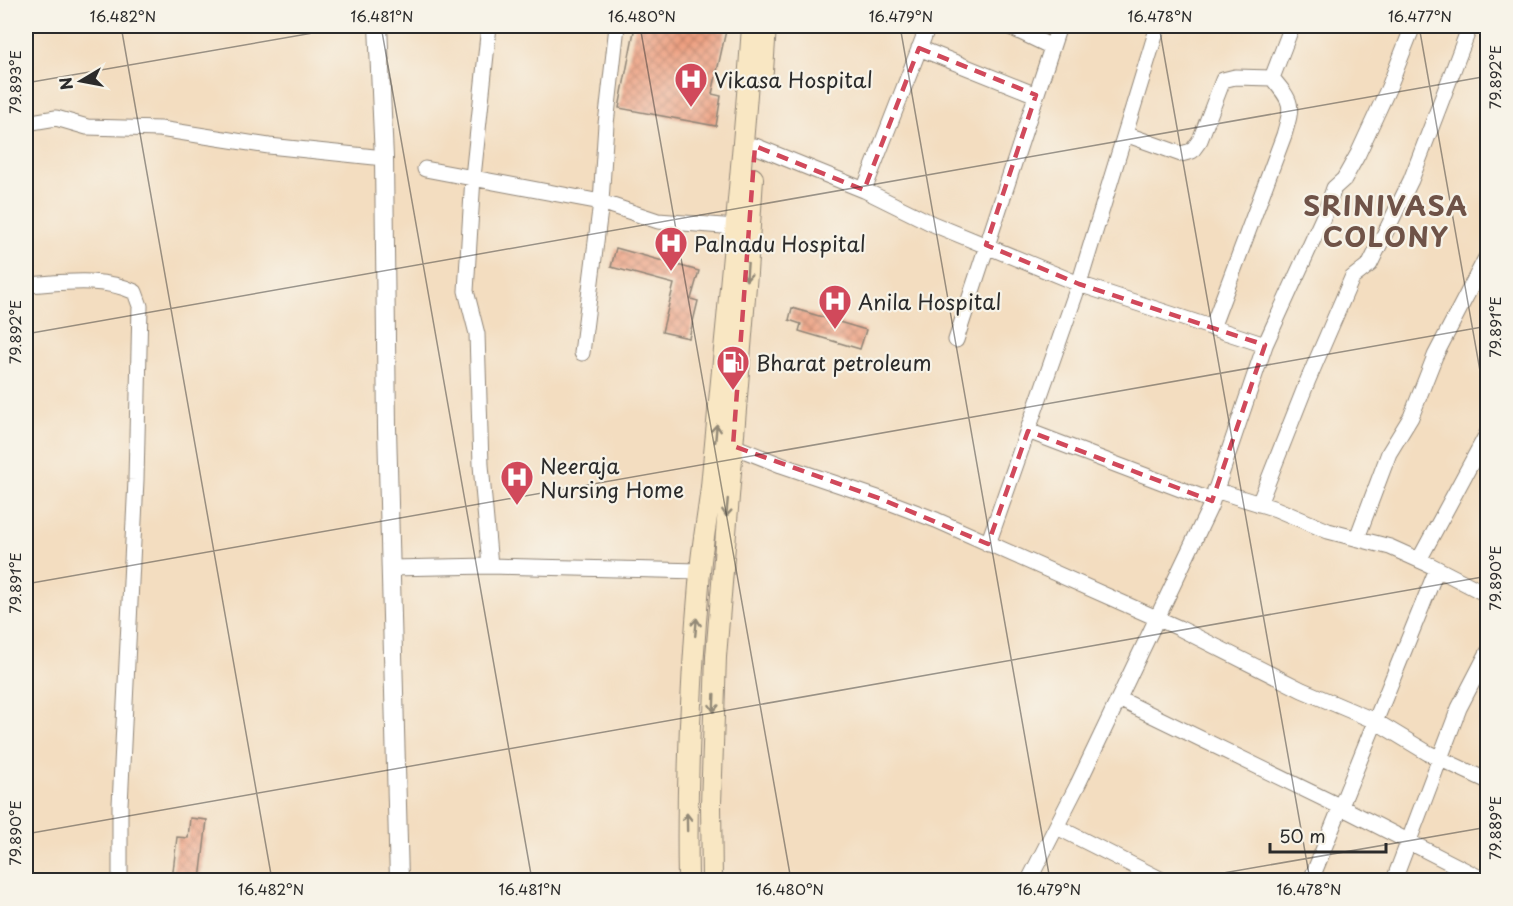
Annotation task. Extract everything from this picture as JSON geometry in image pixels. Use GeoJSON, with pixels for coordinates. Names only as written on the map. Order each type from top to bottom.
{"type":"FeatureCollection","features":[{"type":"Feature","properties":{"kind":"main road"},"geometry":{"type":"LineString","coordinates":[[688,880],[687,801],[692,676],[700,571],[736,226],[752,26]]}},
{"type":"Feature","properties":{"kind":"main road"},"geometry":{"type":"LineString","coordinates":[[712,880],[711,804],[716,657],[766,26]]}},
{"type":"Feature","properties":{"kind":"street"},"geometry":{"type":"LineString","coordinates":[[378,26],[384,158],[390,568],[399,880]]}},
{"type":"Feature","properties":{"kind":"street"},"geometry":{"type":"LineString","coordinates":[[489,26],[473,177],[466,291],[477,334],[481,465],[490,566]]}},
{"type":"Feature","properties":{"kind":"street"},"geometry":{"type":"LineString","coordinates":[[582,353],[601,202],[606,124],[618,26]]}},
{"type":"Feature","properties":{"kind":"street"},"geometry":{"type":"LineString","coordinates":[[864,190],[928,26]]}},
{"type":"Feature","properties":{"kind":"street"},"geometry":{"type":"LineString","coordinates":[[1008,26],[1052,47]]}},
{"type":"Feature","properties":{"kind":"street"},"geometry":{"type":"LineString","coordinates":[[957,340],[1059,26]]}},
{"type":"Feature","properties":{"kind":"street"},"geometry":{"type":"LineString","coordinates":[[988,544],[1079,284],[1158,26]]}},
{"type":"Feature","properties":{"kind":"street"},"geometry":{"type":"LineString","coordinates":[[1272,78],[1292,26]]}},
{"type":"Feature","properties":{"kind":"street"},"geometry":{"type":"LineString","coordinates":[[1029,880],[1119,699],[1213,496],[1265,345],[1326,211],[1334,188],[1344,179],[1358,154],[1389,87],[1413,26]]}},
{"type":"Feature","properties":{"kind":"street"},"geometry":{"type":"LineString","coordinates":[[1259,504],[1308,380],[1352,278],[1370,264],[1411,180],[1470,26]]}},
{"type":"Feature","properties":{"kind":"street"},"geometry":{"type":"LineString","coordinates":[[919,48],[1036,95]]}},
{"type":"Feature","properties":{"kind":"street"},"geometry":{"type":"LineString","coordinates":[[1125,134],[1181,154],[1192,151],[1200,140],[1223,80],[1272,78]]}},
{"type":"Feature","properties":{"kind":"street"},"geometry":{"type":"LineString","coordinates":[[1212,328],[1284,135],[1291,110],[1287,96],[1272,78]]}},
{"type":"Feature","properties":{"kind":"street"},"geometry":{"type":"LineString","coordinates":[[26,123],[56,118],[87,127],[160,129],[269,146],[384,158]]}},
{"type":"Feature","properties":{"kind":"street"},"geometry":{"type":"LineString","coordinates":[[755,146],[864,190],[933,224],[1079,284],[1265,345]]}},
{"type":"Feature","properties":{"kind":"street"},"geometry":{"type":"LineString","coordinates":[[425,169],[601,202],[658,221],[736,226]]}},
{"type":"Feature","properties":{"kind":"street"},"geometry":{"type":"LineString","coordinates":[[1357,538],[1389,453],[1411,417],[1435,356],[1488,254]]}},
{"type":"Feature","properties":{"kind":"street"},"geometry":{"type":"LineString","coordinates":[[26,285],[78,281],[122,285],[135,292],[140,306],[135,492],[120,805],[120,880]]}},
{"type":"Feature","properties":{"kind":"street"},"geometry":{"type":"LineString","coordinates":[[1028,431],[1213,496],[1259,504],[1328,531],[1390,547],[1488,595]]}},
{"type":"Feature","properties":{"kind":"street"},"geometry":{"type":"LineString","coordinates":[[1419,560],[1488,432]]}},
{"type":"Feature","properties":{"kind":"street"},"geometry":{"type":"LineString","coordinates":[[733,446],[914,511],[1157,618],[1302,690],[1375,721],[1441,759],[1488,782]]}},
{"type":"Feature","properties":{"kind":"street"},"geometry":{"type":"LineString","coordinates":[[390,568],[490,566],[700,571]]}},
{"type":"Feature","properties":{"kind":"street"},"geometry":{"type":"LineString","coordinates":[[1311,880],[1437,569]]}},
{"type":"Feature","properties":{"kind":"street"},"geometry":{"type":"LineString","coordinates":[[1394,880],[1459,708],[1488,652]]}},
{"type":"Feature","properties":{"kind":"street"},"geometry":{"type":"LineString","coordinates":[[1119,699],[1341,807],[1484,880]]}},
{"type":"Feature","properties":{"kind":"street"},"geometry":{"type":"LineString","coordinates":[[1056,827],[1162,880]]}},
{"type":"Feature","properties":{"kind":"highlighted area"},"geometry":{"type":"Polygon","coordinates":[[[919,48],[1036,95],[986,245],[1079,284],[1265,345],[1212,501],[1028,431],[988,544],[881,499],[733,446],[755,146],[864,190],[919,48]]]}},
{"type":"Feature","properties":{"kind":"building"},"geometry":{"type":"Polygon","coordinates":[[[635,26],[727,26],[712,94],[721,96],[716,126],[619,108],[635,26]]]}},
{"type":"Feature","properties":{"kind":"building"},"geometry":{"type":"Polygon","coordinates":[[[616,248],[699,271],[691,299],[698,301],[689,338],[662,332],[674,284],[611,267],[616,248]]]}},
{"type":"Feature","properties":{"kind":"building"},"geometry":{"type":"Polygon","coordinates":[[[792,308],[866,330],[860,349],[799,331],[801,324],[789,320],[792,308]]]}},
{"type":"Feature","properties":{"kind":"building"},"geometry":{"type":"Polygon","coordinates":[[[190,818],[207,820],[200,880],[172,880],[177,837],[188,838],[190,818]]]}},
{"type":"Feature","properties":{"kind":"place","name":"Vikasa Hospital"},"geometry":{"type":"Point","coordinates":[691,108]}},
{"type":"Feature","properties":{"kind":"place","name":"Palnadu Hospital"},"geometry":{"type":"Point","coordinates":[671,272]}},
{"type":"Feature","properties":{"kind":"place","name":"Anila Hospital"},"geometry":{"type":"Point","coordinates":[835,330]}},
{"type":"Feature","properties":{"kind":"place","name":"Bharat petroleum"},"geometry":{"type":"Point","coordinates":[733,391]}},
{"type":"Feature","properties":{"kind":"place","name":"Neeraja Nursing Home"},"geometry":{"type":"Point","coordinates":[517,506]}},
{"type":"Feature","properties":{"kind":"district","name":"SRINIVASA COLONY"},"geometry":{"type":"Point","coordinates":[1386,220]}}]}
